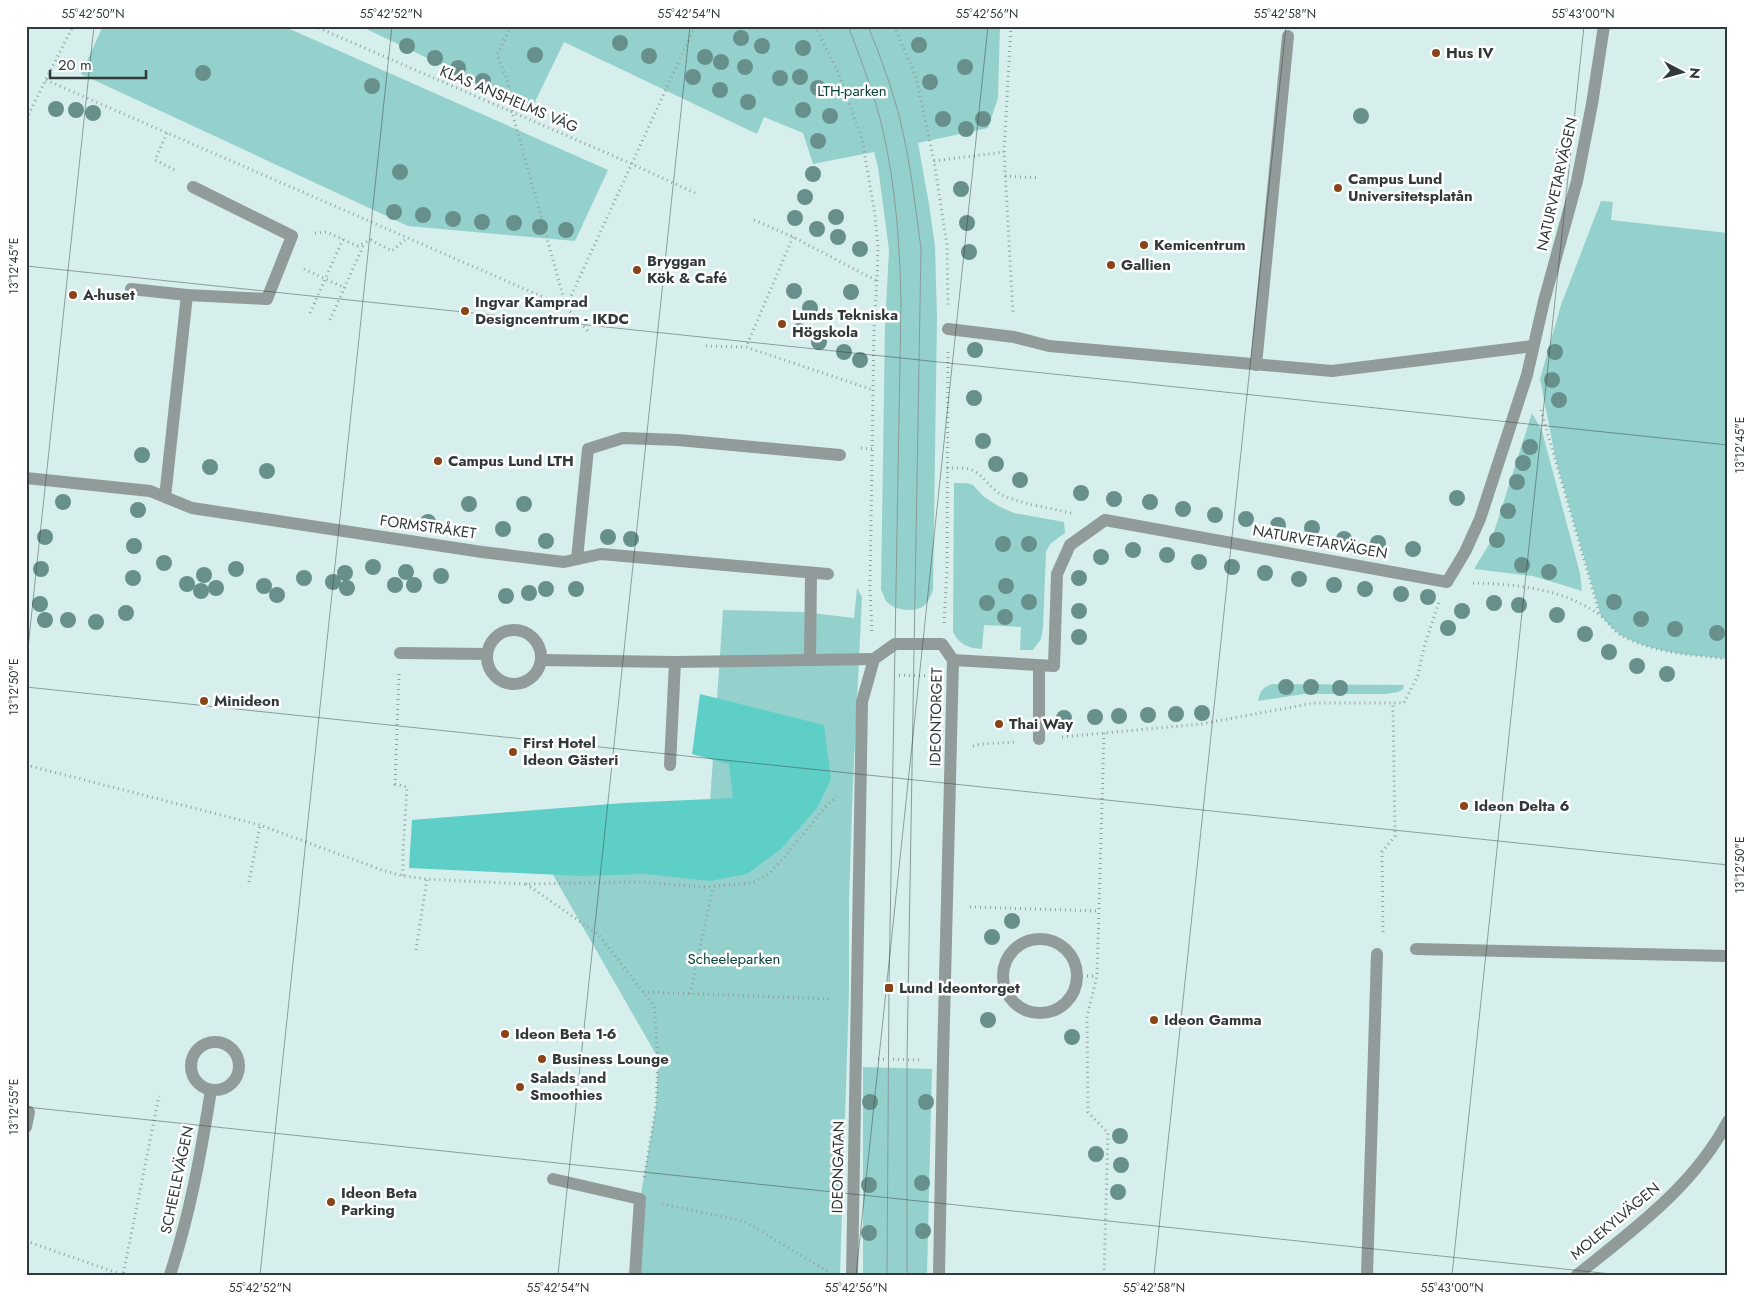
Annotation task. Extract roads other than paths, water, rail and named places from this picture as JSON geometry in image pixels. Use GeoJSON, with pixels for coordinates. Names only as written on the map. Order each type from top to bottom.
{"type":"FeatureCollection","features":[{"type":"Feature","properties":{"kind":"street","name":"NATURVETARVÄGEN"},"geometry":{"type":"LineString","coordinates":[[1038,666],[1054,666],[1057,574],[1070,545],[1105,520],[1446,582],[1465,552],[1480,519],[1527,375],[1576,181],[1592,104],[1604,26]]}},
{"type":"Feature","properties":{"kind":"street"},"geometry":{"type":"LineString","coordinates":[[1256,365],[1288,36]]}},
{"type":"Feature","properties":{"kind":"street"},"geometry":{"type":"LineString","coordinates":[[132,289],[187,295],[267,299],[292,236],[193,187]]}},
{"type":"Feature","properties":{"kind":"street"},"geometry":{"type":"LineString","coordinates":[[165,497],[187,295]]}},
{"type":"Feature","properties":{"kind":"street"},"geometry":{"type":"LineString","coordinates":[[948,329],[1014,337],[1049,346],[1332,371],[1533,346]]}},
{"type":"Feature","properties":{"kind":"street"},"geometry":{"type":"LineString","coordinates":[[577,559],[588,449],[623,438],[678,440],[840,455]]}},
{"type":"Feature","properties":{"kind":"street","name":"FORMSTRÅKET"},"geometry":{"type":"LineString","coordinates":[[26,478],[150,491],[192,508],[202,510],[482,552],[564,562],[601,554],[828,574]]}},
{"type":"Feature","properties":{"kind":"street"},"geometry":{"type":"LineString","coordinates":[[810,660],[811,572]]}},
{"type":"Feature","properties":{"kind":"street"},"geometry":{"type":"LineString","coordinates":[[515,630],[524,631],[537,642],[541,660],[535,674],[528,680],[516,684],[507,683],[499,679],[492,672],[488,664],[487,654],[490,644],[496,636],[515,630]]}},
{"type":"Feature","properties":{"kind":"street","name":"IDEONTORGET"},"geometry":{"type":"LineString","coordinates":[[874,659],[895,644],[942,644],[953,660],[952,753],[942,1059],[939,1275]]}},
{"type":"Feature","properties":{"kind":"street"},"geometry":{"type":"LineString","coordinates":[[400,652],[487,654]]}},
{"type":"Feature","properties":{"kind":"street"},"geometry":{"type":"LineString","coordinates":[[541,660],[675,662],[874,659]]}},
{"type":"Feature","properties":{"kind":"street","name":"IDEONGATAN"},"geometry":{"type":"LineString","coordinates":[[852,1275],[862,702],[874,659]]}},
{"type":"Feature","properties":{"kind":"street"},"geometry":{"type":"LineString","coordinates":[[953,660],[1038,666],[1040,739]]}},
{"type":"Feature","properties":{"kind":"street"},"geometry":{"type":"LineString","coordinates":[[670,765],[675,662]]}},
{"type":"Feature","properties":{"kind":"street"},"geometry":{"type":"LineString","coordinates":[[1042,938],[1058,944],[1070,954],[1077,976],[1076,987],[1066,1002],[1053,1011],[1041,1013],[1022,1009],[1014,1003],[1007,995],[1003,986],[1002,976],[1008,956],[1014,948],[1032,939],[1042,938]]}},
{"type":"Feature","properties":{"kind":"street"},"geometry":{"type":"LineString","coordinates":[[1416,949],[1728,956]]}},
{"type":"Feature","properties":{"kind":"street"},"geometry":{"type":"LineString","coordinates":[[1367,1275],[1377,954]]}},
{"type":"Feature","properties":{"kind":"street","name":"SCHEELEVÄGEN"},"geometry":{"type":"LineString","coordinates":[[170,1275],[183,1236],[196,1178],[211,1090]]}},
{"type":"Feature","properties":{"kind":"street"},"geometry":{"type":"LineString","coordinates":[[26,1127],[30,1112]]}},
{"type":"Feature","properties":{"kind":"street","name":"MOLEKYLVÄGEN"},"geometry":{"type":"LineString","coordinates":[[1577,1275],[1656,1212],[1699,1165],[1728,1121]]}},
{"type":"Feature","properties":{"kind":"street"},"geometry":{"type":"LineString","coordinates":[[553,1180],[640,1199],[636,1275]]}},
{"type":"Feature","properties":{"kind":"tram line"},"geometry":{"type":"LineString","coordinates":[[848,26],[876,104],[883,131],[896,217],[901,304],[889,988],[887,1275]]}},
{"type":"Feature","properties":{"kind":"tram line"},"geometry":{"type":"LineString","coordinates":[[868,26],[886,74],[901,124],[910,170],[921,248],[907,1059],[907,1275]]}},
{"type":"Feature","properties":{"kind":"place","name":"Hus IV"},"geometry":{"type":"Point","coordinates":[1436,53]}},
{"type":"Feature","properties":{"kind":"place","name":"Campus Lund Universitetsplatån"},"geometry":{"type":"Point","coordinates":[1338,188]}},
{"type":"Feature","properties":{"kind":"place","name":"Kemicentrum"},"geometry":{"type":"Point","coordinates":[1144,245]}},
{"type":"Feature","properties":{"kind":"place","name":"Gallien"},"geometry":{"type":"Point","coordinates":[1111,265]}},
{"type":"Feature","properties":{"kind":"place","name":"Bryggan Kök & Café"},"geometry":{"type":"Point","coordinates":[637,270]}},
{"type":"Feature","properties":{"kind":"place","name":"A-huset"},"geometry":{"type":"Point","coordinates":[73,295]}},
{"type":"Feature","properties":{"kind":"place","name":"Ingvar Kamprad Designcentrum - IKDC"},"geometry":{"type":"Point","coordinates":[465,311]}},
{"type":"Feature","properties":{"kind":"place","name":"Lunds Tekniska Högskola"},"geometry":{"type":"Point","coordinates":[782,324]}},
{"type":"Feature","properties":{"kind":"place","name":"Campus Lund LTH"},"geometry":{"type":"Point","coordinates":[438,461]}},
{"type":"Feature","properties":{"kind":"place","name":"Minideon"},"geometry":{"type":"Point","coordinates":[204,701]}},
{"type":"Feature","properties":{"kind":"place","name":"Thai Way"},"geometry":{"type":"Point","coordinates":[999,724]}},
{"type":"Feature","properties":{"kind":"place","name":"First Hotel Ideon Gästeri"},"geometry":{"type":"Point","coordinates":[513,752]}},
{"type":"Feature","properties":{"kind":"place","name":"Ideon Delta 6"},"geometry":{"type":"Point","coordinates":[1464,806]}},
{"type":"Feature","properties":{"kind":"place","name":"Lund Ideontorget"},"geometry":{"type":"Point","coordinates":[889,988]}},
{"type":"Feature","properties":{"kind":"place","name":"Ideon Gamma"},"geometry":{"type":"Point","coordinates":[1154,1020]}},
{"type":"Feature","properties":{"kind":"place","name":"Ideon Beta 1-6"},"geometry":{"type":"Point","coordinates":[505,1034]}},
{"type":"Feature","properties":{"kind":"place","name":"Business Lounge"},"geometry":{"type":"Point","coordinates":[542,1059]}},
{"type":"Feature","properties":{"kind":"place","name":"Salads and Smoothies"},"geometry":{"type":"Point","coordinates":[520,1087]}},
{"type":"Feature","properties":{"kind":"place","name":"Ideon Beta Parking"},"geometry":{"type":"Point","coordinates":[331,1202]}},
{"type":"Feature","properties":{"kind":"park label","name":"LTH-parken"},"geometry":{"type":"Point","coordinates":[852,91]}},
{"type":"Feature","properties":{"kind":"park label","name":"Scheeleparken"},"geometry":{"type":"Point","coordinates":[734,959]}}]}
